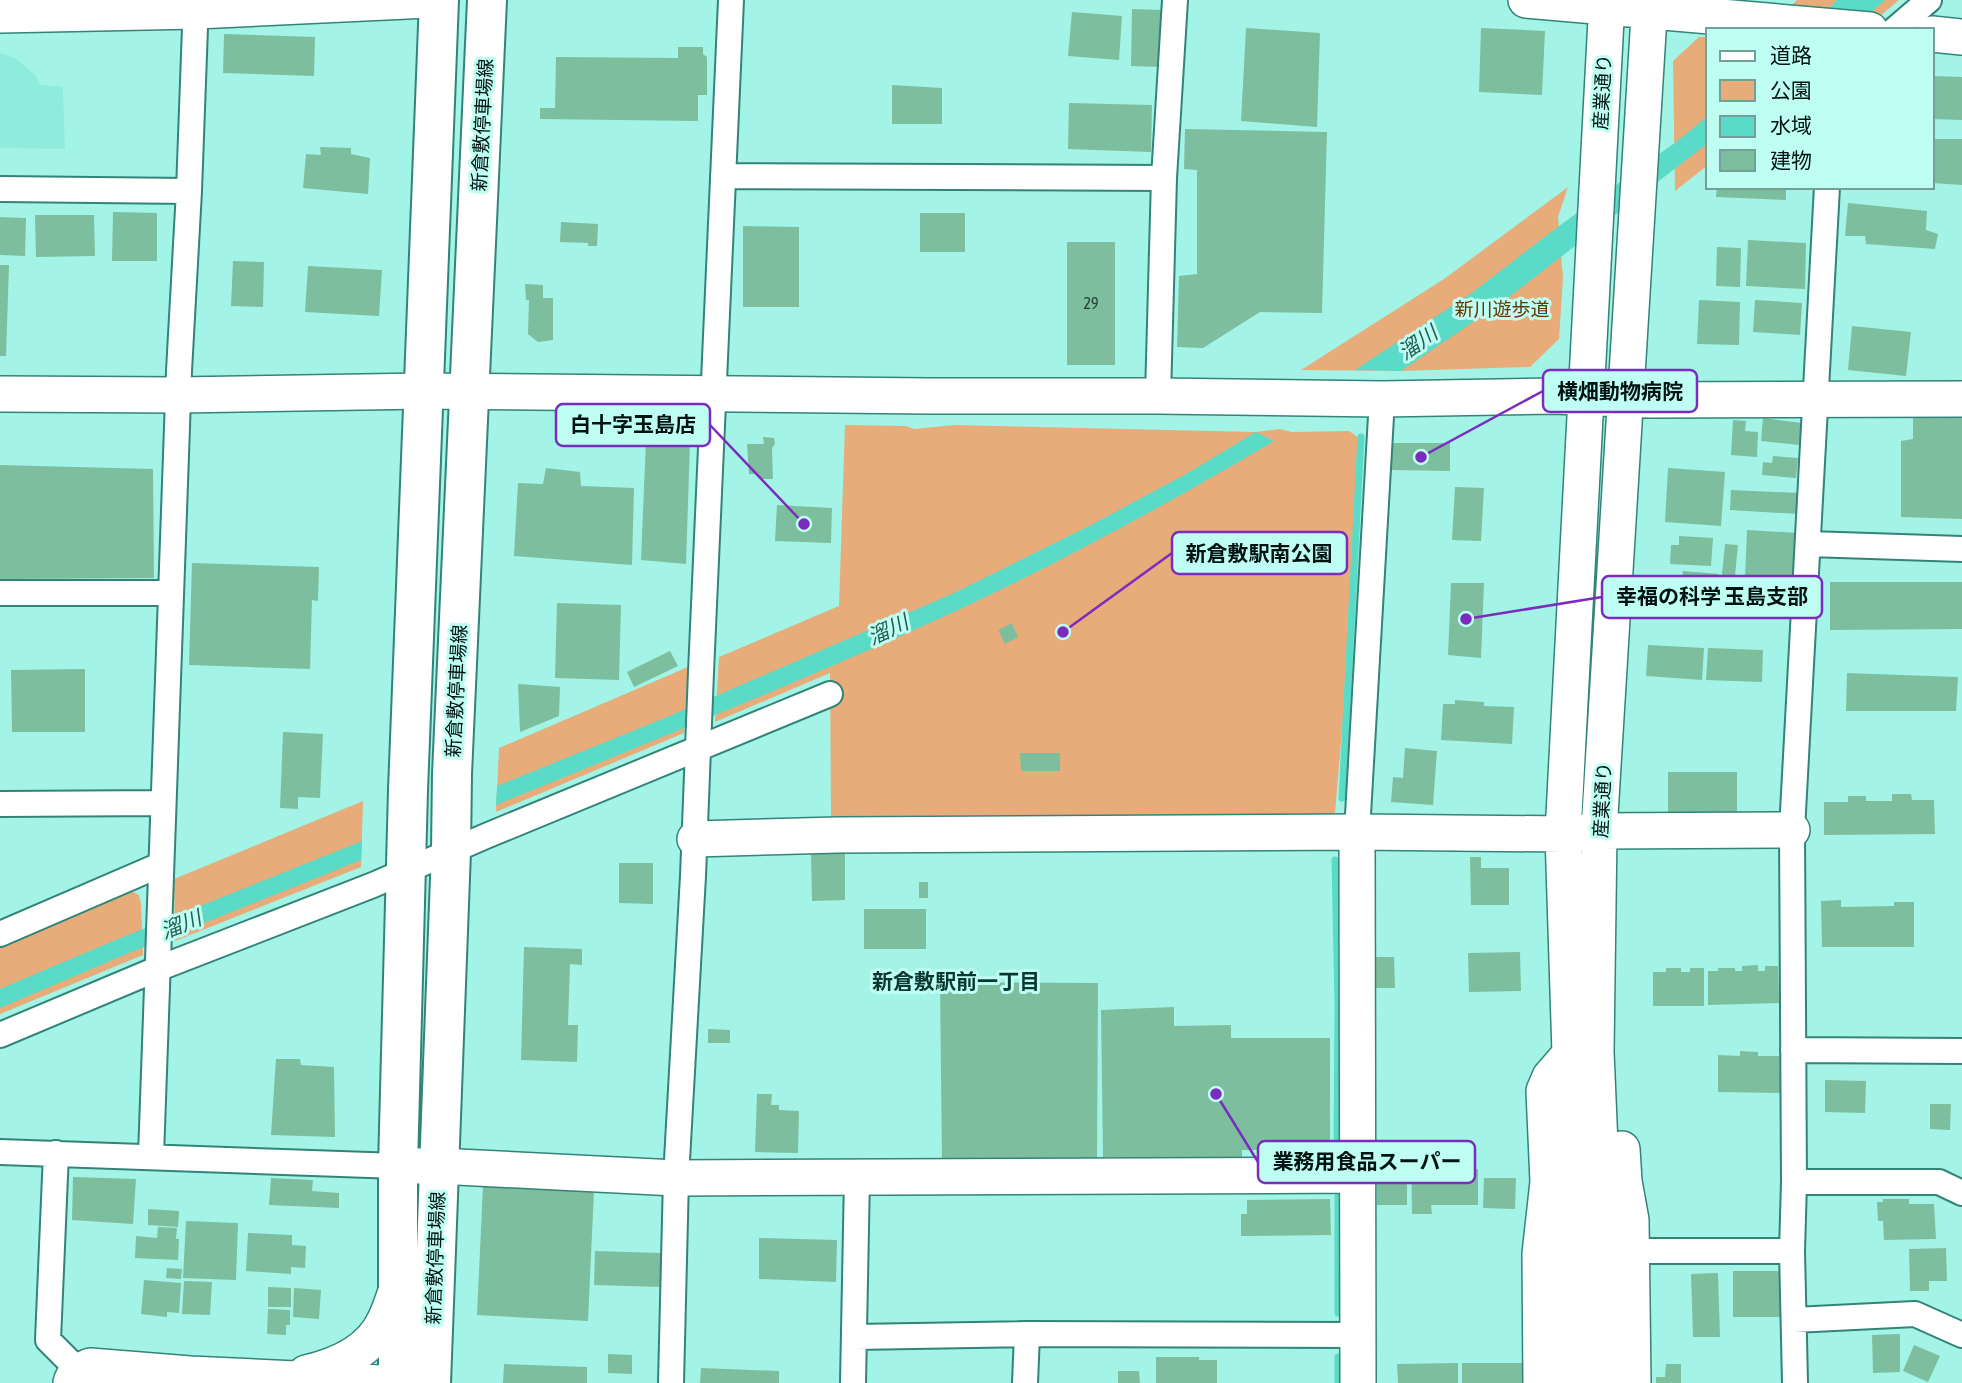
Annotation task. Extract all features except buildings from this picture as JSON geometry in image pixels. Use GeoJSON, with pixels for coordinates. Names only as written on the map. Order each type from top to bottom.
{"type":"FeatureCollection","features":[{"type":"Feature","properties":{"kind":"main road","name":"新倉敷停車場線"},"geometry":{"type":"LineString","coordinates":[[398,1383],[398,1166],[408,790],[439,0]]}},
{"type":"Feature","properties":{"kind":"main road","name":"新倉敷停車場線"},"geometry":{"type":"LineString","coordinates":[[431,1383],[453,760],[487,0]]}},
{"type":"Feature","properties":{"kind":"street"},"geometry":{"type":"LineString","coordinates":[[0,15],[196,6],[428,0]]}},
{"type":"Feature","properties":{"kind":"street"},"geometry":{"type":"LineString","coordinates":[[671,1383],[676,1178],[695,839],[731,0]]}},
{"type":"Feature","properties":{"kind":"street"},"geometry":{"type":"LineString","coordinates":[[1158,396],[1164,178],[1175,0]]}},
{"type":"Feature","properties":{"kind":"street"},"geometry":{"type":"LineString","coordinates":[[1526,0],[1649,6],[1851,28]]}},
{"type":"Feature","properties":{"kind":"street"},"geometry":{"type":"LineString","coordinates":[[1896,28],[1928,0]]}},
{"type":"Feature","properties":{"kind":"street","name":"産業通り"},"geometry":{"type":"LineString","coordinates":[[1604,1383],[1604,1239],[1583,1053],[1563,834],[1606,3]]}},
{"type":"Feature","properties":{"kind":"street"},"geometry":{"type":"LineString","coordinates":[[151,1156],[170,593],[196,6]]}},
{"type":"Feature","properties":{"kind":"street","name":"産業通り"},"geometry":{"type":"LineString","coordinates":[[1574,1383],[1583,1053],[1600,831],[1649,6]]}},
{"type":"Feature","properties":{"kind":"street"},"geometry":{"type":"LineString","coordinates":[[1934,34],[1962,37]]}},
{"type":"Feature","properties":{"kind":"street"},"geometry":{"type":"LineString","coordinates":[[723,176],[1164,178]]}},
{"type":"Feature","properties":{"kind":"street"},"geometry":{"type":"LineString","coordinates":[[0,189],[189,191]]}},
{"type":"Feature","properties":{"kind":"street"},"geometry":{"type":"LineString","coordinates":[[1795,1383],[1792,1251],[1792,830],[1827,189]]}},
{"type":"Feature","properties":{"kind":"street"},"geometry":{"type":"LineString","coordinates":[[0,394],[178,395],[471,391],[1382,399],[1553,396],[1962,399]]}},
{"type":"Feature","properties":{"kind":"street"},"geometry":{"type":"LineString","coordinates":[[1358,1383],[1357,832],[1382,399]]}},
{"type":"Feature","properties":{"kind":"street"},"geometry":{"type":"LineString","coordinates":[[1809,544],[1962,549]]}},
{"type":"Feature","properties":{"kind":"street"},"geometry":{"type":"LineString","coordinates":[[0,593],[170,593]]}},
{"type":"Feature","properties":{"kind":"street"},"geometry":{"type":"LineString","coordinates":[[0,1035],[157,958],[407,871],[699,737],[830,694]]}},
{"type":"Feature","properties":{"kind":"street"},"geometry":{"type":"LineString","coordinates":[[0,804],[163,803]]}},
{"type":"Feature","properties":{"kind":"street"},"geometry":{"type":"LineString","coordinates":[[695,839],[837,835],[1357,832],[1563,834],[1600,831],[1792,830]]}},
{"type":"Feature","properties":{"kind":"street"},"geometry":{"type":"LineString","coordinates":[[0,934],[160,865]]}},
{"type":"Feature","properties":{"kind":"street"},"geometry":{"type":"LineString","coordinates":[[1793,1050],[1962,1051]]}},
{"type":"Feature","properties":{"kind":"street"},"geometry":{"type":"LineString","coordinates":[[1541,1383],[1540,1254],[1548,1182],[1544,1091],[1550,1077],[1583,1053],[1620,1088],[1624,1181],[1631,1220],[1633,1383]]}},
{"type":"Feature","properties":{"kind":"street"},"geometry":{"type":"LineString","coordinates":[[0,1152],[676,1178],[1357,1175]]}},
{"type":"Feature","properties":{"kind":"street"},"geometry":{"type":"LineString","coordinates":[[56,1153],[48,1340],[75,1377],[90,1366],[101,1366],[190,1374],[382,1383]]}},
{"type":"Feature","properties":{"kind":"street"},"geometry":{"type":"LineString","coordinates":[[853,1383],[857,1177]]}},
{"type":"Feature","properties":{"kind":"street"},"geometry":{"type":"LineString","coordinates":[[1794,1182],[1938,1182],[1962,1193]]}},
{"type":"Feature","properties":{"kind":"street"},"geometry":{"type":"LineString","coordinates":[[1632,1251],[1792,1251]]}},
{"type":"Feature","properties":{"kind":"street"},"geometry":{"type":"LineString","coordinates":[[285,1378],[326,1369],[355,1354],[373,1339],[385,1322],[398,1286]]}},
{"type":"Feature","properties":{"kind":"street"},"geometry":{"type":"LineString","coordinates":[[1794,1320],[1915,1314],[1962,1335]]}},
{"type":"Feature","properties":{"kind":"street"},"geometry":{"type":"LineString","coordinates":[[855,1338],[1027,1334],[1358,1335]]}},
{"type":"Feature","properties":{"kind":"street"},"geometry":{"type":"LineString","coordinates":[[1026,1383],[1027,1334]]}},
{"type":"Feature","properties":{"kind":"shaded area"},"geometry":{"type":"Polygon","coordinates":[[[0,53],[15,58],[36,76],[40,85],[63,87],[65,149],[0,148],[0,53]]]}},
{"type":"Feature","properties":{"kind":"green space"},"geometry":{"type":"Polygon","coordinates":[[[1797,0],[1899,0],[1879,17],[1788,8],[1797,0]]]}},
{"type":"Feature","properties":{"kind":"green space"},"geometry":{"type":"Polygon","coordinates":[[[1699,37],[1706,37],[1706,167],[1675,191],[1673,61],[1699,37]]]}},
{"type":"Feature","properties":{"kind":"green space","name":"新川遊歩道"},"geometry":{"type":"Polygon","coordinates":[[[1568,187],[1558,217],[1563,278],[1559,339],[1530,367],[1401,371],[1301,370],[1444,279],[1568,187]]]}},
{"type":"Feature","properties":{"kind":"green space"},"geometry":{"type":"Polygon","coordinates":[[[845,425],[906,426],[914,429],[955,425],[1256,432],[1280,429],[1292,432],[1349,431],[1358,437],[1343,718],[1335,814],[831,816],[830,673],[715,722],[719,657],[839,606],[845,425]]]}},
{"type":"Feature","properties":{"kind":"green space"},"geometry":{"type":"Polygon","coordinates":[[[688,667],[684,733],[496,812],[499,748],[688,667]]]}},
{"type":"Feature","properties":{"kind":"green space"},"geometry":{"type":"Polygon","coordinates":[[[363,801],[361,867],[175,941],[174,879],[363,801]]]}},
{"type":"Feature","properties":{"kind":"green space"},"geometry":{"type":"Polygon","coordinates":[[[133,892],[139,895],[141,904],[143,955],[0,1014],[0,945],[133,892]]]}},
{"type":"Feature","properties":{"kind":"water"},"geometry":{"type":"Polygon","coordinates":[[[1837,0],[1885,0],[1867,16],[1809,28],[1837,0]]]}},
{"type":"Feature","properties":{"kind":"water","name":"溜川"},"geometry":{"type":"Polygon","coordinates":[[[1706,118],[1706,145],[1504,301],[1401,371],[1355,370],[1473,292],[1706,118]]]}},
{"type":"Feature","properties":{"kind":"water","name":"溜川"},"geometry":{"type":"Polygon","coordinates":[[[1256,432],[1274,441],[1117,530],[997,592],[785,686],[496,805],[497,786],[667,717],[954,593],[1091,525],[1186,474],[1256,432]]]}},
{"type":"Feature","properties":{"kind":"water","name":"溜川"},"geometry":{"type":"Polygon","coordinates":[[[362,841],[361,860],[0,1008],[0,989],[362,841]]]}},
{"type":"Feature","properties":{"kind":"waterway"},"geometry":{"type":"LineString","coordinates":[[1342,798],[1361,437]]}},
{"type":"Feature","properties":{"kind":"waterway"},"geometry":{"type":"LineString","coordinates":[[1335,860],[1337,1153]]}},
{"type":"Feature","properties":{"kind":"waterway"},"geometry":{"type":"LineString","coordinates":[[1338,1197],[1338,1313]]}},
{"type":"Feature","properties":{"kind":"waterway"},"geometry":{"type":"LineString","coordinates":[[1338,1357],[1338,1383]]}},
{"type":"Feature","properties":{"kind":"place","name":"横畑動物病院"},"geometry":{"type":"Point","coordinates":[1421,457]}},
{"type":"Feature","properties":{"kind":"place","name":"白十字玉島店"},"geometry":{"type":"Point","coordinates":[804,524]}},
{"type":"Feature","properties":{"kind":"place","name":"幸福の科学 玉島支部"},"geometry":{"type":"Point","coordinates":[1466,619]}},
{"type":"Feature","properties":{"kind":"place","name":"新倉敷駅南公園"},"geometry":{"type":"Point","coordinates":[1063,632]}},
{"type":"Feature","properties":{"kind":"place","name":"業務用食品スーパー"},"geometry":{"type":"Point","coordinates":[1216,1094]}},
{"type":"Feature","properties":{"kind":"district","name":"新倉敷駅前一丁目"},"geometry":{"type":"Point","coordinates":[956,982]}}]}
